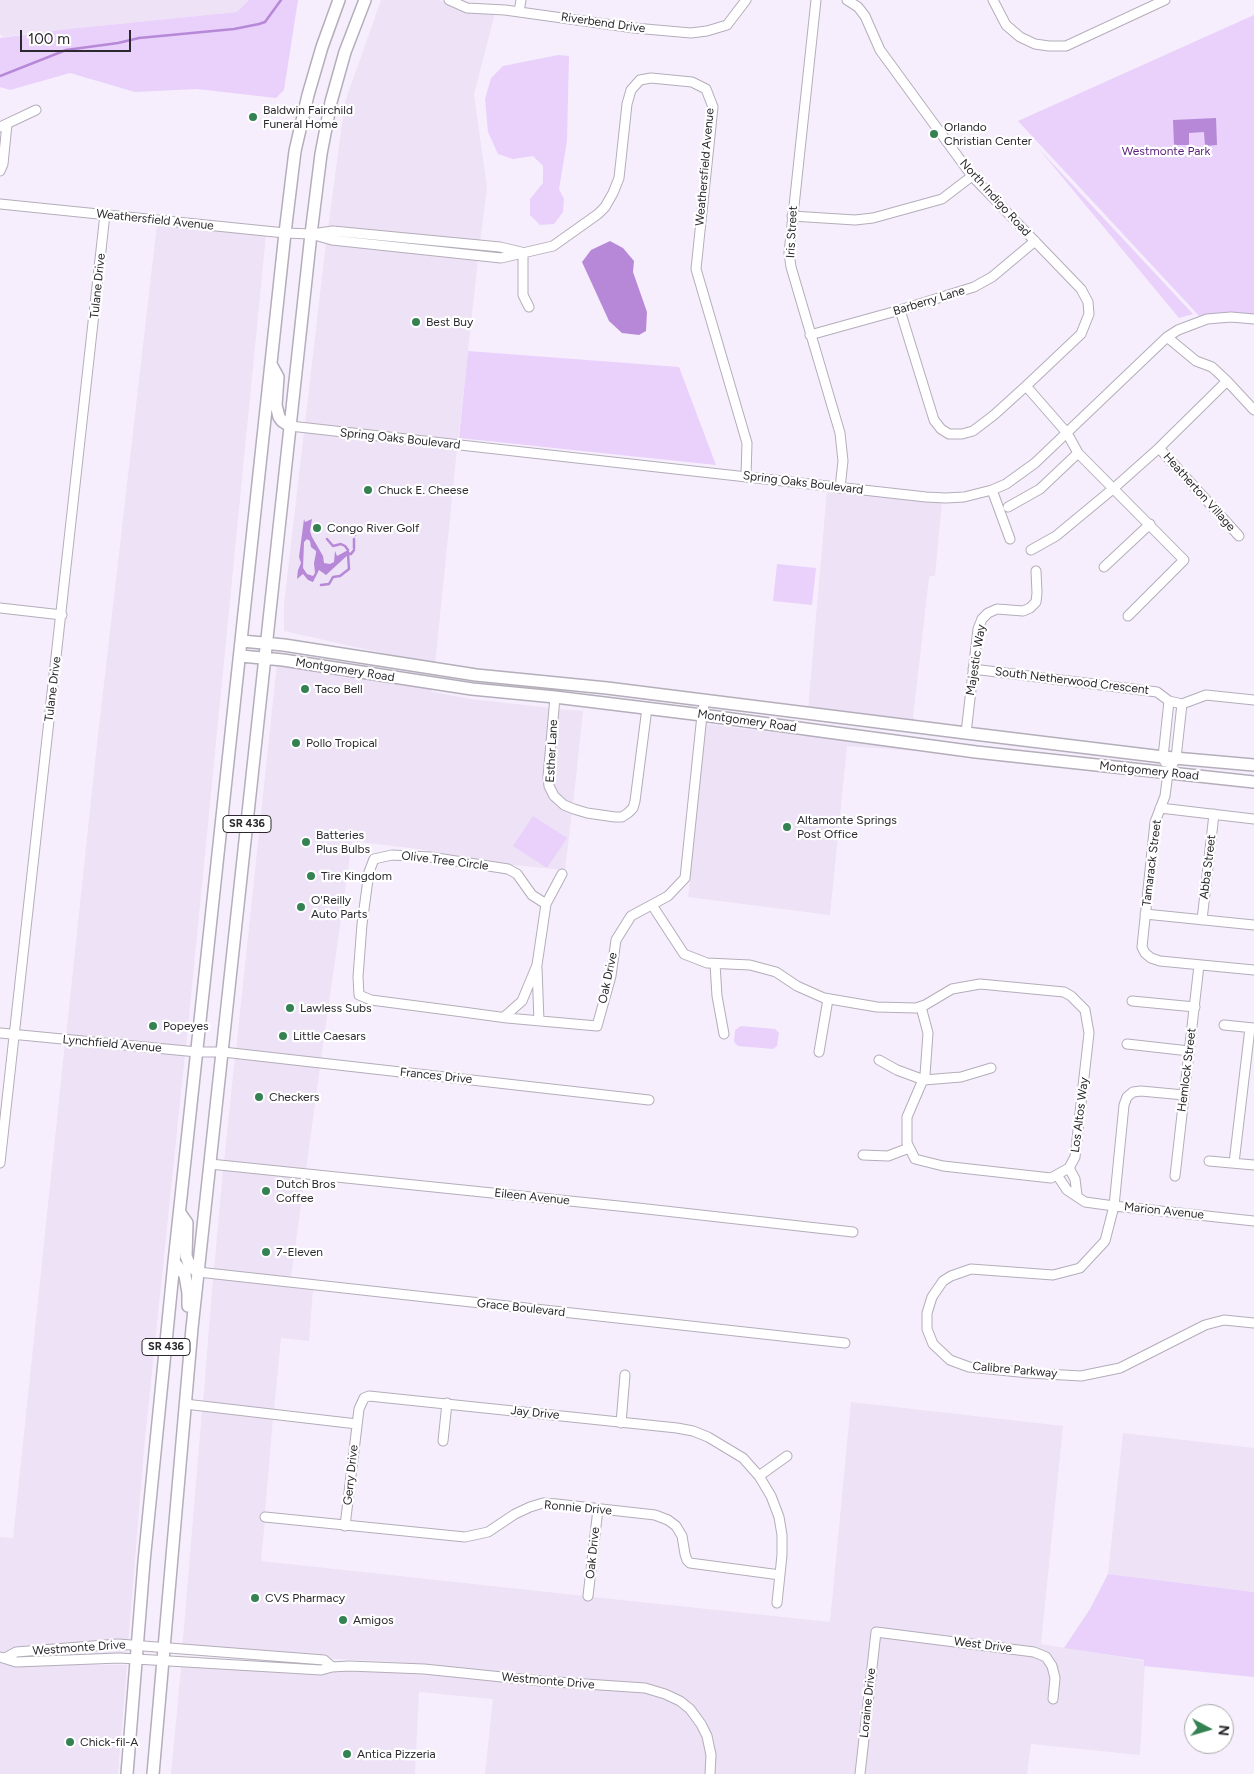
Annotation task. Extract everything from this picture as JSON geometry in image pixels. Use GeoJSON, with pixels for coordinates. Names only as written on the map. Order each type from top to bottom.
{"type":"FeatureCollection","features":[{"type":"Feature","properties":{"kind":"main road","name":"SR 436"},"geometry":{"type":"LineString","coordinates":[[127,1774],[137,1645],[174,1262],[241,656],[285,233],[295,151],[322,46],[339,0]]}},
{"type":"Feature","properties":{"kind":"main road","name":"SR 436"},"geometry":{"type":"LineString","coordinates":[[153,1774],[189,1357],[311,234],[321,154],[331,102],[345,52],[363,2]]}},
{"type":"Feature","properties":{"kind":"main road"},"geometry":{"type":"LineString","coordinates":[[271,364],[278,377],[276,405],[279,417],[290,426]]}},
{"type":"Feature","properties":{"kind":"main road","name":"Montgomery Road"},"geometry":{"type":"LineString","coordinates":[[242,641],[476,675],[607,688],[1163,757],[1254,765]]}},
{"type":"Feature","properties":{"kind":"main road","name":"Montgomery Road"},"geometry":{"type":"LineString","coordinates":[[241,656],[472,689],[647,708],[1050,760],[1254,782]]}},
{"type":"Feature","properties":{"kind":"main road"},"geometry":{"type":"LineString","coordinates":[[555,697],[565,690],[574,688],[591,691],[607,688]]}},
{"type":"Feature","properties":{"kind":"main road"},"geometry":{"type":"LineString","coordinates":[[845,734],[858,720]]}},
{"type":"Feature","properties":{"kind":"main road"},"geometry":{"type":"LineString","coordinates":[[1050,760],[1052,743]]}},
{"type":"Feature","properties":{"kind":"main road"},"geometry":{"type":"LineString","coordinates":[[180,1213],[187,1223],[186,1256],[190,1266],[198,1272]]}},
{"type":"Feature","properties":{"kind":"main road"},"geometry":{"type":"LineString","coordinates":[[174,1262],[182,1269],[187,1281],[189,1357]]}},
{"type":"Feature","properties":{"kind":"street","name":"Riverbend Drive"},"geometry":{"type":"LineString","coordinates":[[449,0],[467,8],[505,10],[634,28],[691,33],[707,31],[727,25],[746,0]]}},
{"type":"Feature","properties":{"kind":"street"},"geometry":{"type":"LineString","coordinates":[[518,12],[522,0]]}},
{"type":"Feature","properties":{"kind":"street","name":"Iris Street"},"geometry":{"type":"LineString","coordinates":[[816,0],[789,252],[790,267],[840,432],[844,461],[840,488]]}},
{"type":"Feature","properties":{"kind":"street","name":"North Indigo Road"},"geometry":{"type":"LineString","coordinates":[[847,0],[858,7],[865,16],[880,50],[972,176],[1080,289],[1088,302],[1089,314],[1081,334],[994,415],[973,431],[962,434],[949,434],[940,429],[934,420],[900,310]]}},
{"type":"Feature","properties":{"kind":"street"},"geometry":{"type":"LineString","coordinates":[[992,0],[1006,25],[1020,37],[1035,44],[1049,46],[1066,46],[1165,0]]}},
{"type":"Feature","properties":{"kind":"street","name":"Weathersfield Avenue"},"geometry":{"type":"LineString","coordinates":[[0,204],[285,233],[311,234],[333,231],[500,247],[524,253],[553,246],[575,232],[605,207],[619,178],[627,104],[631,90],[640,80],[650,78],[692,82],[706,89],[713,107],[696,269],[747,443],[746,476]]}},
{"type":"Feature","properties":{"kind":"street"},"geometry":{"type":"LineString","coordinates":[[0,171],[3,164],[4,126],[36,110]]}},
{"type":"Feature","properties":{"kind":"street"},"geometry":{"type":"LineString","coordinates":[[792,216],[855,220],[873,218],[942,200],[972,176]]}},
{"type":"Feature","properties":{"kind":"street","name":"Tulane Drive"},"geometry":{"type":"LineString","coordinates":[[0,1163],[105,214]]}},
{"type":"Feature","properties":{"kind":"street","name":"Barberry Lane"},"geometry":{"type":"LineString","coordinates":[[810,335],[974,287],[992,277],[1035,242]]}},
{"type":"Feature","properties":{"kind":"street"},"geometry":{"type":"LineString","coordinates":[[524,253],[523,295],[528,307]]}},
{"type":"Feature","properties":{"kind":"street","name":"Spring Oaks Boulevard"},"geometry":{"type":"LineString","coordinates":[[290,426],[840,488],[946,498],[964,497],[992,490],[1006,484],[1035,463],[1167,338],[1178,330],[1208,319],[1221,317],[1254,319]]}},
{"type":"Feature","properties":{"kind":"street"},"geometry":{"type":"LineString","coordinates":[[1167,338],[1196,361],[1212,367],[1254,410]]}},
{"type":"Feature","properties":{"kind":"street","name":"Heatherton Village"},"geometry":{"type":"LineString","coordinates":[[1031,550],[1056,536],[1114,488],[1159,448],[1227,381]]}},
{"type":"Feature","properties":{"kind":"street"},"geometry":{"type":"LineString","coordinates":[[1026,386],[1067,433],[1078,453],[1184,560],[1128,616]]}},
{"type":"Feature","properties":{"kind":"street","name":"Heatherton Village"},"geometry":{"type":"LineString","coordinates":[[1159,448],[1239,536]]}},
{"type":"Feature","properties":{"kind":"street"},"geometry":{"type":"LineString","coordinates":[[1004,508],[1040,489],[1078,453]]}},
{"type":"Feature","properties":{"kind":"street"},"geometry":{"type":"LineString","coordinates":[[992,490],[1004,508],[1010,539]]}},
{"type":"Feature","properties":{"kind":"street"},"geometry":{"type":"LineString","coordinates":[[1104,567],[1150,524]]}},
{"type":"Feature","properties":{"kind":"street","name":"Majestic Way"},"geometry":{"type":"LineString","coordinates":[[966,733],[978,629],[982,619],[988,613],[997,609],[1023,611],[1030,608],[1036,602],[1036,571]]}},
{"type":"Feature","properties":{"kind":"street"},"geometry":{"type":"LineString","coordinates":[[0,608],[62,615]]}},
{"type":"Feature","properties":{"kind":"street","name":"South Netherwood Crescent"},"geometry":{"type":"LineString","coordinates":[[973,669],[1157,692],[1168,701],[1182,704]]}},
{"type":"Feature","properties":{"kind":"street"},"geometry":{"type":"LineString","coordinates":[[1182,704],[1206,695],[1254,700]]}},
{"type":"Feature","properties":{"kind":"street","name":"Esther Lane"},"geometry":{"type":"LineString","coordinates":[[555,697],[548,777],[549,786],[554,796],[564,805],[574,809],[615,817],[622,817],[633,808],[647,708]]}},
{"type":"Feature","properties":{"kind":"street","name":"Oak Drive"},"geometry":{"type":"LineString","coordinates":[[539,1020],[596,1026],[611,976],[616,940],[631,916],[668,896],[685,878],[705,700]]}},
{"type":"Feature","properties":{"kind":"street","name":"Tamarack Street"},"geometry":{"type":"LineString","coordinates":[[1168,701],[1163,757],[1168,773]]}},
{"type":"Feature","properties":{"kind":"street","name":"Tamarack Street"},"geometry":{"type":"LineString","coordinates":[[1182,704],[1176,758],[1168,773],[1165,796],[1155,822],[1142,947],[1151,958],[1160,961],[1199,965]]}},
{"type":"Feature","properties":{"kind":"street"},"geometry":{"type":"LineString","coordinates":[[1160,808],[1254,819]]}},
{"type":"Feature","properties":{"kind":"street","name":"Abba Street"},"geometry":{"type":"LineString","coordinates":[[1202,920],[1214,814]]}},
{"type":"Feature","properties":{"kind":"street","name":"Olive Tree Circle"},"geometry":{"type":"LineString","coordinates":[[539,1020],[371,1000],[359,995],[358,978],[362,924],[369,872],[374,859],[392,855],[430,857],[508,869],[517,874],[532,895],[546,904]]}},
{"type":"Feature","properties":{"kind":"street"},"geometry":{"type":"LineString","coordinates":[[539,1020],[537,965],[546,904],[562,874]]}},
{"type":"Feature","properties":{"kind":"street","name":"Los Altos Way"},"geometry":{"type":"LineString","coordinates":[[652,905],[684,954],[707,963],[750,965],[776,972],[797,986],[828,999],[877,1007],[916,1008],[952,990],[980,984],[1064,992],[1071,996],[1085,1010],[1089,1033],[1075,1157],[1069,1168],[1057,1176]]}},
{"type":"Feature","properties":{"kind":"street"},"geometry":{"type":"LineString","coordinates":[[1145,914],[1254,925]]}},
{"type":"Feature","properties":{"kind":"street"},"geometry":{"type":"LineString","coordinates":[[715,964],[717,996],[724,1034]]}},
{"type":"Feature","properties":{"kind":"street"},"geometry":{"type":"LineString","coordinates":[[504,1017],[522,1001],[537,965]]}},
{"type":"Feature","properties":{"kind":"street"},"geometry":{"type":"LineString","coordinates":[[1199,965],[1254,970]]}},
{"type":"Feature","properties":{"kind":"street","name":"Hemlock Street"},"geometry":{"type":"LineString","coordinates":[[1175,1176],[1199,965]]}},
{"type":"Feature","properties":{"kind":"street"},"geometry":{"type":"LineString","coordinates":[[819,1052],[828,999]]}},
{"type":"Feature","properties":{"kind":"street"},"geometry":{"type":"LineString","coordinates":[[1132,1001],[1194,1008]]}},
{"type":"Feature","properties":{"kind":"street"},"geometry":{"type":"LineString","coordinates":[[921,1006],[928,1033],[925,1075],[907,1117],[907,1143],[915,1159],[943,1166],[1051,1178],[1057,1176]]}},
{"type":"Feature","properties":{"kind":"street"},"geometry":{"type":"LineString","coordinates":[[1224,1024],[1252,1028],[1234,1163]]}},
{"type":"Feature","properties":{"kind":"street","name":"Lynchfield Avenue"},"geometry":{"type":"LineString","coordinates":[[0,1033],[197,1052],[223,1052]]}},
{"type":"Feature","properties":{"kind":"street"},"geometry":{"type":"LineString","coordinates":[[1127,1044],[1189,1051]]}},
{"type":"Feature","properties":{"kind":"street","name":"Frances Drive"},"geometry":{"type":"LineString","coordinates":[[223,1052],[649,1100]]}},
{"type":"Feature","properties":{"kind":"street"},"geometry":{"type":"LineString","coordinates":[[879,1060],[897,1070],[924,1080],[961,1077],[991,1068]]}},
{"type":"Feature","properties":{"kind":"street","name":"Calibre Parkway"},"geometry":{"type":"LineString","coordinates":[[1184,1095],[1141,1090],[1133,1092],[1127,1097],[1124,1105],[1114,1206],[1106,1241],[1080,1268],[1053,1275],[971,1270],[943,1281],[932,1297],[927,1329],[933,1344],[950,1360],[969,1366],[1029,1373],[1081,1376],[1120,1368],[1205,1325],[1224,1320],[1254,1323]]}},
{"type":"Feature","properties":{"kind":"street"},"geometry":{"type":"LineString","coordinates":[[863,1154],[888,1156],[909,1148]]}},
{"type":"Feature","properties":{"kind":"street"},"geometry":{"type":"LineString","coordinates":[[1209,1161],[1254,1165]]}},
{"type":"Feature","properties":{"kind":"street","name":"Eileen Avenue"},"geometry":{"type":"LineString","coordinates":[[210,1164],[853,1232]]}},
{"type":"Feature","properties":{"kind":"street"},"geometry":{"type":"LineString","coordinates":[[1069,1168],[1075,1180],[1077,1195]]}},
{"type":"Feature","properties":{"kind":"street","name":"Marion Avenue"},"geometry":{"type":"LineString","coordinates":[[1057,1176],[1068,1190],[1084,1202],[1254,1221]]}},
{"type":"Feature","properties":{"kind":"street","name":"Grace Boulevard"},"geometry":{"type":"LineString","coordinates":[[198,1272],[845,1344]]}},
{"type":"Feature","properties":{"kind":"street"},"geometry":{"type":"LineString","coordinates":[[621,1423],[626,1375]]}},
{"type":"Feature","properties":{"kind":"street","name":"Jay Drive"},"geometry":{"type":"LineString","coordinates":[[356,1424],[360,1403],[369,1396],[677,1428],[693,1431],[708,1437],[743,1458],[759,1476],[771,1496],[779,1517],[782,1535],[777,1603]]}},
{"type":"Feature","properties":{"kind":"street"},"geometry":{"type":"LineString","coordinates":[[444,1441],[447,1403]]}},
{"type":"Feature","properties":{"kind":"street"},"geometry":{"type":"LineString","coordinates":[[185,1404],[356,1424]]}},
{"type":"Feature","properties":{"kind":"street","name":"Gerry Drive"},"geometry":{"type":"LineString","coordinates":[[346,1526],[356,1424]]}},
{"type":"Feature","properties":{"kind":"street"},"geometry":{"type":"LineString","coordinates":[[759,1476],[787,1456]]}},
{"type":"Feature","properties":{"kind":"street","name":"Ronnie Drive"},"geometry":{"type":"LineString","coordinates":[[265,1516],[465,1537],[488,1532],[515,1514],[543,1503],[655,1515],[668,1520],[676,1526],[682,1536],[685,1554],[690,1563],[780,1575]]}},
{"type":"Feature","properties":{"kind":"street","name":"Oak Drive"},"geometry":{"type":"LineString","coordinates":[[588,1596],[598,1510]]}},
{"type":"Feature","properties":{"kind":"street","name":"West Drive"},"geometry":{"type":"LineString","coordinates":[[876,1632],[1034,1652],[1046,1657],[1052,1666],[1055,1678],[1053,1699]]}},
{"type":"Feature","properties":{"kind":"street","name":"Loraine Drive"},"geometry":{"type":"LineString","coordinates":[[860,1774],[876,1632]]}},
{"type":"Feature","properties":{"kind":"street","name":"Westmonte Drive"},"geometry":{"type":"LineString","coordinates":[[2,1658],[16,1652],[118,1644],[324,1660],[332,1667]]}},
{"type":"Feature","properties":{"kind":"street","name":"Westmonte Drive"},"geometry":{"type":"LineString","coordinates":[[2,1658],[16,1662],[136,1659],[320,1670],[349,1666],[424,1669],[549,1682],[645,1688],[665,1694],[680,1701],[690,1709],[707,1736],[711,1755],[710,1774]]}},
{"type":"Feature","properties":{"kind":"shaded area"},"geometry":{"type":"Polygon","coordinates":[[[0,0],[249,0],[237,12],[3,37],[0,34],[0,0]]]}},
{"type":"Feature","properties":{"kind":"shaded area"},"geometry":{"type":"Polygon","coordinates":[[[381,0],[439,0],[465,11],[495,13],[474,94],[487,188],[480,242],[328,228],[345,102],[381,0]]]}},
{"type":"Feature","properties":{"kind":"shaded area"},"geometry":{"type":"Polygon","coordinates":[[[1216,118],[1217,145],[1205,146],[1204,132],[1189,133],[1189,145],[1174,145],[1173,120],[1216,118]]]}},
{"type":"Feature","properties":{"kind":"shaded area"},"geometry":{"type":"Polygon","coordinates":[[[157,224],[266,235],[186,1047],[66,1036],[97,744],[157,224]]]}},
{"type":"Feature","properties":{"kind":"shaded area"},"geometry":{"type":"Polygon","coordinates":[[[610,241],[623,248],[634,261],[633,272],[647,312],[646,331],[639,335],[622,333],[609,321],[582,262],[591,250],[610,241]]]}},
{"type":"Feature","properties":{"kind":"shaded area"},"geometry":{"type":"Polygon","coordinates":[[[326,242],[478,260],[458,441],[305,424],[326,242]]]}},
{"type":"Feature","properties":{"kind":"shaded area"},"geometry":{"type":"Polygon","coordinates":[[[304,432],[457,449],[435,665],[284,631],[284,604],[304,432]]]}},
{"type":"Feature","properties":{"kind":"shaded area"},"geometry":{"type":"Polygon","coordinates":[[[827,490],[942,502],[935,576],[930,576],[929,578],[913,717],[915,720],[920,721],[920,724],[808,710],[827,490]]]}},
{"type":"Feature","properties":{"kind":"shaded area"},"geometry":{"type":"Polygon","coordinates":[[[304,519],[305,522],[312,519],[310,531],[323,556],[324,563],[330,564],[334,562],[335,551],[337,556],[348,550],[350,553],[326,575],[319,570],[313,582],[308,580],[303,574],[297,579],[301,563],[299,557],[304,519]],[[307,539],[304,542],[303,568],[307,574],[313,576],[315,573],[316,551],[311,547],[310,541],[307,539]]]}},
{"type":"Feature","properties":{"kind":"shaded area"},"geometry":{"type":"Polygon","coordinates":[[[277,663],[432,687],[432,692],[471,699],[550,708],[545,787],[551,799],[561,808],[572,812],[565,870],[513,865],[418,849],[352,841],[321,1059],[236,1050],[277,663]]]}},
{"type":"Feature","properties":{"kind":"shaded area"},"geometry":{"type":"Polygon","coordinates":[[[559,709],[583,711],[573,804],[566,802],[557,794],[553,785],[552,777],[559,709]]]}},
{"type":"Feature","properties":{"kind":"shaded area"},"geometry":{"type":"Polygon","coordinates":[[[705,724],[804,736],[805,733],[917,748],[917,751],[847,746],[830,915],[688,897],[705,724]]]}},
{"type":"Feature","properties":{"kind":"shaded area"},"geometry":{"type":"Polygon","coordinates":[[[65,1043],[185,1054],[144,1449],[127,1657],[42,1657],[0,1654],[0,1537],[13,1538],[65,1043]]]}},
{"type":"Feature","properties":{"kind":"shaded area"},"geometry":{"type":"Polygon","coordinates":[[[235,1057],[320,1067],[306,1170],[224,1161],[235,1057]]]}},
{"type":"Feature","properties":{"kind":"shaded area"},"geometry":{"type":"Polygon","coordinates":[[[223,1169],[305,1177],[291,1277],[313,1281],[214,1270],[223,1169]]]}},
{"type":"Feature","properties":{"kind":"shaded area"},"geometry":{"type":"Polygon","coordinates":[[[213,1278],[313,1289],[309,1341],[281,1338],[274,1411],[203,1403],[213,1278]]]}},
{"type":"Feature","properties":{"kind":"shaded area"},"geometry":{"type":"Polygon","coordinates":[[[851,1402],[1063,1426],[1041,1644],[1145,1661],[1140,1755],[1031,1744],[1027,1774],[865,1774],[880,1636],[1033,1656],[1043,1660],[1048,1668],[1050,1678],[1049,1702],[1057,1702],[1059,1679],[1056,1664],[1049,1655],[1036,1648],[872,1628],[856,1774],[714,1774],[715,1754],[682,1698],[541,1677],[395,1662],[182,1651],[202,1410],[273,1418],[265,1513],[261,1512],[260,1519],[265,1520],[261,1561],[584,1596],[584,1599],[592,1600],[593,1597],[830,1622],[851,1402]]]}},
{"type":"Feature","properties":{"kind":"shaded area"},"geometry":{"type":"Polygon","coordinates":[[[1123,1433],[1254,1448],[1254,1592],[1108,1574],[1123,1433]]]}},
{"type":"Feature","properties":{"kind":"shaded area"},"geometry":{"type":"Polygon","coordinates":[[[182,1658],[394,1670],[540,1685],[644,1692],[664,1697],[687,1711],[703,1738],[707,1755],[706,1774],[485,1774],[493,1699],[419,1692],[415,1774],[171,1774],[182,1658]]]}},
{"type":"Feature","properties":{"kind":"shaded area"},"geometry":{"type":"Polygon","coordinates":[[[0,1661],[42,1664],[127,1665],[118,1774],[0,1774],[0,1661]]]}},
{"type":"Feature","properties":{"kind":"green space"},"geometry":{"type":"Polygon","coordinates":[[[249,0],[298,0],[284,90],[276,98],[197,89],[135,92],[70,73],[10,90],[0,87],[0,38],[68,29],[237,12],[249,0]]]}},
{"type":"Feature","properties":{"kind":"green space","name":"Westmonte Park"},"geometry":{"type":"Polygon","coordinates":[[[1254,15],[1254,316],[1202,319],[1018,121],[1254,15]]]}},
{"type":"Feature","properties":{"kind":"green space"},"geometry":{"type":"Polygon","coordinates":[[[558,55],[569,56],[567,141],[559,189],[564,199],[563,212],[554,224],[540,225],[530,215],[530,199],[543,183],[543,166],[533,156],[513,159],[498,154],[488,132],[485,99],[491,78],[503,66],[558,55]]]}},
{"type":"Feature","properties":{"kind":"green space"},"geometry":{"type":"Polygon","coordinates":[[[1039,149],[1193,314],[1179,318],[1039,149]]]}},
{"type":"Feature","properties":{"kind":"green space"},"geometry":{"type":"Polygon","coordinates":[[[468,351],[679,367],[716,465],[459,438],[468,351]]]}},
{"type":"Feature","properties":{"kind":"green space"},"geometry":{"type":"Polygon","coordinates":[[[777,564],[816,568],[812,605],[773,601],[777,564]]]}},
{"type":"Feature","properties":{"kind":"green space"},"geometry":{"type":"Polygon","coordinates":[[[533,816],[567,838],[547,868],[513,846],[533,816]]]}},
{"type":"Feature","properties":{"kind":"green space"},"geometry":{"type":"Polygon","coordinates":[[[741,1026],[775,1029],[779,1033],[777,1046],[773,1049],[738,1046],[734,1042],[735,1030],[741,1026]]]}},
{"type":"Feature","properties":{"kind":"green space"},"geometry":{"type":"Polygon","coordinates":[[[1108,1574],[1254,1592],[1254,1677],[1144,1666],[1144,1660],[1064,1648],[1090,1609],[1108,1574]]]}},
{"type":"Feature","properties":{"kind":"waterway"},"geometry":{"type":"LineString","coordinates":[[0,76],[66,50],[118,43],[139,38],[234,29],[259,24],[265,22],[281,0]]}},
{"type":"Feature","properties":{"kind":"waterway"},"geometry":{"type":"LineString","coordinates":[[355,529],[355,535]]}},
{"type":"Feature","properties":{"kind":"waterway"},"geometry":{"type":"LineString","coordinates":[[327,539],[333,546],[341,544],[348,550]]}},
{"type":"Feature","properties":{"kind":"waterway"},"geometry":{"type":"LineString","coordinates":[[354,539],[354,548]]}},
{"type":"Feature","properties":{"kind":"waterway"},"geometry":{"type":"LineString","coordinates":[[321,585],[329,584],[333,577],[340,576],[349,569],[348,554],[351,554],[354,550]]}},
{"type":"Feature","properties":{"kind":"place","name":"Baldwin Fairchild Funeral Home"},"geometry":{"type":"Point","coordinates":[253,117]}},
{"type":"Feature","properties":{"kind":"place","name":"Orlando Christian Center"},"geometry":{"type":"Point","coordinates":[934,134]}},
{"type":"Feature","properties":{"kind":"place","name":"Best Buy"},"geometry":{"type":"Point","coordinates":[416,322]}},
{"type":"Feature","properties":{"kind":"place","name":"Chuck E. Cheese"},"geometry":{"type":"Point","coordinates":[368,490]}},
{"type":"Feature","properties":{"kind":"place","name":"Congo River Golf"},"geometry":{"type":"Point","coordinates":[317,528]}},
{"type":"Feature","properties":{"kind":"place","name":"Taco Bell"},"geometry":{"type":"Point","coordinates":[305,689]}},
{"type":"Feature","properties":{"kind":"place","name":"Pollo Tropical"},"geometry":{"type":"Point","coordinates":[296,743]}},
{"type":"Feature","properties":{"kind":"place","name":"Altamonte Springs Post Office"},"geometry":{"type":"Point","coordinates":[787,827]}},
{"type":"Feature","properties":{"kind":"place","name":"Batteries Plus Bulbs"},"geometry":{"type":"Point","coordinates":[306,842]}},
{"type":"Feature","properties":{"kind":"place","name":"Tire Kingdom"},"geometry":{"type":"Point","coordinates":[311,876]}},
{"type":"Feature","properties":{"kind":"place","name":"O'Reilly Auto Parts"},"geometry":{"type":"Point","coordinates":[301,907]}},
{"type":"Feature","properties":{"kind":"place","name":"Lawless Subs"},"geometry":{"type":"Point","coordinates":[290,1008]}},
{"type":"Feature","properties":{"kind":"place","name":"Popeyes"},"geometry":{"type":"Point","coordinates":[153,1026]}},
{"type":"Feature","properties":{"kind":"place","name":"Little Caesars"},"geometry":{"type":"Point","coordinates":[283,1036]}},
{"type":"Feature","properties":{"kind":"place","name":"Checkers"},"geometry":{"type":"Point","coordinates":[259,1097]}},
{"type":"Feature","properties":{"kind":"place","name":"Dutch Bros Coffee"},"geometry":{"type":"Point","coordinates":[266,1191]}},
{"type":"Feature","properties":{"kind":"place","name":"7-Eleven"},"geometry":{"type":"Point","coordinates":[266,1252]}},
{"type":"Feature","properties":{"kind":"place","name":"CVS Pharmacy"},"geometry":{"type":"Point","coordinates":[255,1598]}},
{"type":"Feature","properties":{"kind":"place","name":"Amigos"},"geometry":{"type":"Point","coordinates":[343,1620]}},
{"type":"Feature","properties":{"kind":"place","name":"Chick-fil-A"},"geometry":{"type":"Point","coordinates":[70,1742]}},
{"type":"Feature","properties":{"kind":"place","name":"Antica Pizzeria"},"geometry":{"type":"Point","coordinates":[347,1754]}}]}
